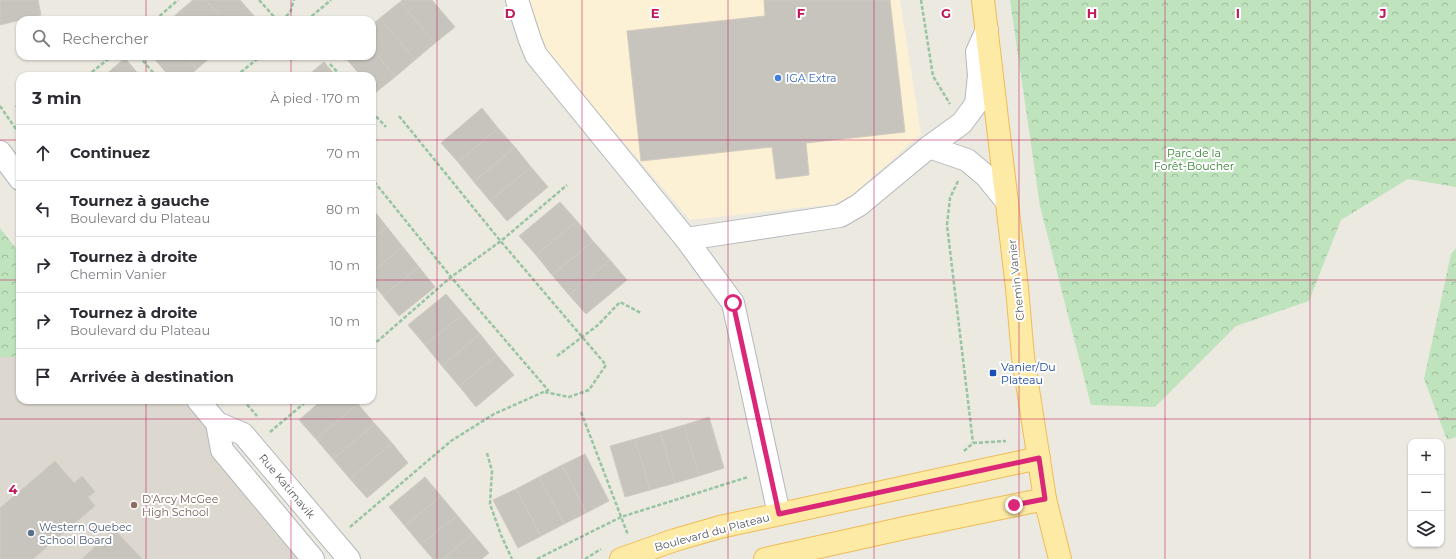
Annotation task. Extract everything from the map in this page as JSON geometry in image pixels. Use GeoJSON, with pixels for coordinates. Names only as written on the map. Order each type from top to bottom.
{"type":"FeatureCollection","features":[{"type":"Feature","properties":{"kind":"main road","name":"Chemin Vanier"},"geometry":{"type":"LineString","coordinates":[[983,0],[1007,202],[1023,357],[1045,499],[1060,559]]}},
{"type":"Feature","properties":{"kind":"main road","name":"Boulevard du Plateau"},"geometry":{"type":"LineString","coordinates":[[621,559],[720,527],[1039,458]]}},
{"type":"Feature","properties":{"kind":"main road"},"geometry":{"type":"LineString","coordinates":[[765,559],[809,554],[909,526],[1045,499]]}},
{"type":"Feature","properties":{"kind":"street"},"geometry":{"type":"LineString","coordinates":[[517,0],[536,55],[686,239],[733,303],[779,514]]}},
{"type":"Feature","properties":{"kind":"street"},"geometry":{"type":"LineString","coordinates":[[686,239],[840,216],[859,205],[929,147],[962,123],[976,104],[979,75],[977,52],[986,30]]}},
{"type":"Feature","properties":{"kind":"street"},"geometry":{"type":"LineString","coordinates":[[929,147],[967,160],[986,176],[1007,202]]}},
{"type":"Feature","properties":{"kind":"street"},"geometry":{"type":"LineString","coordinates":[[0,152],[16,174]]}},
{"type":"Feature","properties":{"kind":"street","name":"Rue Katimavik"},"geometry":{"type":"LineString","coordinates":[[201,404],[217,423],[244,434],[349,559]]}},
{"type":"Feature","properties":{"kind":"street","name":"Rue Katimavik"},"geometry":{"type":"LineString","coordinates":[[217,423],[222,450],[313,559]]}},
{"type":"Feature","properties":{"kind":"path"},"geometry":{"type":"LineString","coordinates":[[160,16],[178,0]]}},
{"type":"Feature","properties":{"kind":"path"},"geometry":{"type":"LineString","coordinates":[[259,0],[273,16]]}},
{"type":"Feature","properties":{"kind":"path"},"geometry":{"type":"LineString","coordinates":[[286,16],[290,13],[294,0]]}},
{"type":"Feature","properties":{"kind":"path"},"geometry":{"type":"LineString","coordinates":[[312,16],[331,0]]}},
{"type":"Feature","properties":{"kind":"path"},"geometry":{"type":"LineString","coordinates":[[921,0],[933,76],[962,123]]}},
{"type":"Feature","properties":{"kind":"path"},"geometry":{"type":"LineString","coordinates":[[92,72],[107,60]]}},
{"type":"Feature","properties":{"kind":"path"},"geometry":{"type":"LineString","coordinates":[[142,60],[153,72]]}},
{"type":"Feature","properties":{"kind":"path"},"geometry":{"type":"LineString","coordinates":[[241,72],[257,60]]}},
{"type":"Feature","properties":{"kind":"path"},"geometry":{"type":"LineString","coordinates":[[330,64],[337,72]]}},
{"type":"Feature","properties":{"kind":"path"},"geometry":{"type":"LineString","coordinates":[[0,106],[16,129]]}},
{"type":"Feature","properties":{"kind":"path"},"geometry":{"type":"LineString","coordinates":[[399,116],[501,241],[606,365],[589,390],[568,397],[544,391]]}},
{"type":"Feature","properties":{"kind":"path"},"geometry":{"type":"LineString","coordinates":[[376,117],[386,128]]}},
{"type":"Feature","properties":{"kind":"path"},"geometry":{"type":"LineString","coordinates":[[967,160],[950,198],[947,225],[973,443]]}},
{"type":"Feature","properties":{"kind":"path"},"geometry":{"type":"LineString","coordinates":[[348,529],[451,441],[494,414],[548,390],[376,185]]}},
{"type":"Feature","properties":{"kind":"path"},"geometry":{"type":"LineString","coordinates":[[376,342],[451,276],[501,241],[567,185]]}},
{"type":"Feature","properties":{"kind":"path"},"geometry":{"type":"LineString","coordinates":[[556,356],[598,325],[620,302],[642,313]]}},
{"type":"Feature","properties":{"kind":"path"},"geometry":{"type":"LineString","coordinates":[[270,432],[303,404]]}},
{"type":"Feature","properties":{"kind":"path"},"geometry":{"type":"LineString","coordinates":[[581,412],[630,538]]}},
{"type":"Feature","properties":{"kind":"path"},"geometry":{"type":"LineString","coordinates":[[487,453],[492,471],[490,504],[501,535],[512,559]]}},
{"type":"Feature","properties":{"kind":"path"},"geometry":{"type":"LineString","coordinates":[[537,559],[621,516],[769,470]]}},
{"type":"Feature","properties":{"kind":"shaded area"},"geometry":{"type":"Polygon","coordinates":[[[527,0],[900,0],[921,134],[843,203],[690,220],[537,40],[527,0]]]}},
{"type":"Feature","properties":{"kind":"shaded area","name":"D'Arcy McGee High School"},"geometry":{"type":"Polygon","coordinates":[[[0,357],[16,357],[16,404],[200,404],[222,450],[313,559],[0,559],[0,357]]]}},
{"type":"Feature","properties":{"kind":"green space","name":"Parc de la Forêt-Boucher"},"geometry":{"type":"Polygon","coordinates":[[[1010,0],[1456,0],[1456,187],[1408,179],[1341,220],[1309,301],[1236,326],[1155,407],[1091,405],[1040,206],[1010,0]]]}},
{"type":"Feature","properties":{"kind":"green space"},"geometry":{"type":"Polygon","coordinates":[[[0,228],[16,248],[16,357],[0,357],[0,228]]]}},
{"type":"Feature","properties":{"kind":"green space"},"geometry":{"type":"Polygon","coordinates":[[[1456,248],[1456,437],[1447,440],[1424,379],[1451,254],[1456,248]]]}},
{"type":"Feature","properties":{"kind":"building"},"geometry":{"type":"Polygon","coordinates":[[[0,0],[38,0],[41,15],[16,16],[16,21],[0,25],[0,0]]]}},
{"type":"Feature","properties":{"kind":"building"},"geometry":{"type":"Polygon","coordinates":[[[193,0],[206,0],[220,16],[186,16],[181,10],[193,0]]]}},
{"type":"Feature","properties":{"kind":"building"},"geometry":{"type":"Polygon","coordinates":[[[206,0],[240,0],[254,16],[220,16],[206,0]]]}},
{"type":"Feature","properties":{"kind":"building"},"geometry":{"type":"Polygon","coordinates":[[[402,0],[432,0],[455,27],[435,43],[400,2],[402,0]]]}},
{"type":"Feature","properties":{"kind":"building"},"geometry":{"type":"Polygon","coordinates":[[[764,0],[890,0],[905,132],[806,143],[809,175],[776,179],[772,147],[641,161],[627,31],[765,16],[764,0]]]}},
{"type":"Feature","properties":{"kind":"building"},"geometry":{"type":"Polygon","coordinates":[[[400,2],[435,43],[415,60],[380,18],[400,2]]]}},
{"type":"Feature","properties":{"kind":"building"},"geometry":{"type":"Polygon","coordinates":[[[181,10],[186,16],[174,16],[181,10]]]}},
{"type":"Feature","properties":{"kind":"building"},"geometry":{"type":"Polygon","coordinates":[[[380,18],[415,60],[395,77],[376,54],[376,22],[380,18]]]}},
{"type":"Feature","properties":{"kind":"building"},"geometry":{"type":"Polygon","coordinates":[[[376,54],[395,77],[376,92],[376,72],[358,72],[347,60],[376,60],[376,54]]]}},
{"type":"Feature","properties":{"kind":"building"},"geometry":{"type":"Polygon","coordinates":[[[123,60],[127,60],[137,72],[109,72],[123,60]]]}},
{"type":"Feature","properties":{"kind":"building"},"geometry":{"type":"Polygon","coordinates":[[[155,60],[189,60],[197,69],[193,72],[166,72],[155,60]]]}},
{"type":"Feature","properties":{"kind":"building"},"geometry":{"type":"Polygon","coordinates":[[[189,60],[207,60],[197,69],[189,60]]]}},
{"type":"Feature","properties":{"kind":"building"},"geometry":{"type":"Polygon","coordinates":[[[324,62],[333,72],[312,72],[324,62]]]}},
{"type":"Feature","properties":{"kind":"building"},"geometry":{"type":"Polygon","coordinates":[[[482,108],[498,128],[458,162],[441,143],[482,108]]]}},
{"type":"Feature","properties":{"kind":"building"},"geometry":{"type":"Polygon","coordinates":[[[498,128],[515,147],[474,182],[458,162],[498,128]]]}},
{"type":"Feature","properties":{"kind":"building"},"geometry":{"type":"Polygon","coordinates":[[[515,147],[531,167],[490,201],[474,182],[515,147]]]}},
{"type":"Feature","properties":{"kind":"building"},"geometry":{"type":"Polygon","coordinates":[[[531,167],[548,187],[507,221],[490,201],[531,167]]]}},
{"type":"Feature","properties":{"kind":"building"},"geometry":{"type":"Polygon","coordinates":[[[560,202],[577,221],[536,255],[519,236],[560,202]]]}},
{"type":"Feature","properties":{"kind":"building"},"geometry":{"type":"Polygon","coordinates":[[[376,213],[387,227],[376,236],[376,213]]]}},
{"type":"Feature","properties":{"kind":"building"},"geometry":{"type":"Polygon","coordinates":[[[577,221],[593,241],[552,275],[536,255],[577,221]]]}},
{"type":"Feature","properties":{"kind":"building"},"geometry":{"type":"Polygon","coordinates":[[[387,227],[403,247],[376,269],[376,236],[387,227]]]}},
{"type":"Feature","properties":{"kind":"building"},"geometry":{"type":"Polygon","coordinates":[[[593,241],[610,260],[569,295],[552,275],[593,241]]]}},
{"type":"Feature","properties":{"kind":"building"},"geometry":{"type":"Polygon","coordinates":[[[403,247],[419,267],[383,296],[376,287],[376,269],[403,247]]]}},
{"type":"Feature","properties":{"kind":"building"},"geometry":{"type":"Polygon","coordinates":[[[610,260],[627,280],[586,314],[569,295],[610,260]]]}},
{"type":"Feature","properties":{"kind":"building"},"geometry":{"type":"Polygon","coordinates":[[[419,267],[435,287],[399,316],[383,296],[419,267]]]}},
{"type":"Feature","properties":{"kind":"building"},"geometry":{"type":"Polygon","coordinates":[[[446,294],[463,314],[425,345],[408,325],[446,294]]]}},
{"type":"Feature","properties":{"kind":"building"},"geometry":{"type":"Polygon","coordinates":[[[463,314],[480,334],[442,366],[425,345],[463,314]]]}},
{"type":"Feature","properties":{"kind":"building"},"geometry":{"type":"Polygon","coordinates":[[[480,334],[497,355],[459,386],[442,366],[480,334]]]}},
{"type":"Feature","properties":{"kind":"building"},"geometry":{"type":"Polygon","coordinates":[[[497,355],[514,375],[476,407],[459,386],[497,355]]]}},
{"type":"Feature","properties":{"kind":"building"},"geometry":{"type":"Polygon","coordinates":[[[317,404],[358,404],[316,439],[299,420],[317,404]]]}},
{"type":"Feature","properties":{"kind":"building"},"geometry":{"type":"Polygon","coordinates":[[[358,404],[375,424],[333,459],[316,439],[358,404]]]}},
{"type":"Feature","properties":{"kind":"building"},"geometry":{"type":"Polygon","coordinates":[[[709,417],[724,468],[699,476],[684,425],[709,417]]]}},
{"type":"Feature","properties":{"kind":"building"},"geometry":{"type":"Polygon","coordinates":[[[375,424],[392,443],[350,479],[333,459],[375,424]]]}},
{"type":"Feature","properties":{"kind":"building"},"geometry":{"type":"Polygon","coordinates":[[[684,425],[699,476],[675,483],[660,432],[684,425]]]}},
{"type":"Feature","properties":{"kind":"building"},"geometry":{"type":"Polygon","coordinates":[[[660,432],[675,483],[650,490],[635,439],[660,432]]]}},
{"type":"Feature","properties":{"kind":"building"},"geometry":{"type":"Polygon","coordinates":[[[635,439],[650,490],[625,497],[610,446],[635,439]]]}},
{"type":"Feature","properties":{"kind":"building"},"geometry":{"type":"Polygon","coordinates":[[[392,443],[408,463],[367,498],[350,479],[392,443]]]}},
{"type":"Feature","properties":{"kind":"building"},"geometry":{"type":"Polygon","coordinates":[[[585,454],[609,501],[586,513],[562,465],[585,454]]]}},
{"type":"Feature","properties":{"kind":"building","name":"Western Quebec School Board"},"geometry":{"type":"Polygon","coordinates":[[[55,461],[74,483],[82,476],[95,492],[88,497],[95,506],[33,559],[0,559],[0,508],[55,461]]]}},
{"type":"Feature","properties":{"kind":"building"},"geometry":{"type":"Polygon","coordinates":[[[562,465],[586,513],[564,524],[539,477],[562,465]]]}},
{"type":"Feature","properties":{"kind":"building"},"geometry":{"type":"Polygon","coordinates":[[[425,477],[441,496],[405,526],[389,507],[425,477]]]}},
{"type":"Feature","properties":{"kind":"building"},"geometry":{"type":"Polygon","coordinates":[[[539,477],[564,524],[541,536],[516,489],[539,477]]]}},
{"type":"Feature","properties":{"kind":"building"},"geometry":{"type":"Polygon","coordinates":[[[516,489],[541,536],[518,548],[493,500],[516,489]]]}},
{"type":"Feature","properties":{"kind":"building"},"geometry":{"type":"Polygon","coordinates":[[[441,496],[457,515],[421,545],[405,526],[441,496]]]}},
{"type":"Feature","properties":{"kind":"building"},"geometry":{"type":"Polygon","coordinates":[[[457,515],[473,534],[443,559],[433,559],[421,545],[457,515]]]}},
{"type":"Feature","properties":{"kind":"building"},"geometry":{"type":"Polygon","coordinates":[[[114,529],[142,559],[82,559],[114,529]]]}},
{"type":"Feature","properties":{"kind":"building"},"geometry":{"type":"Polygon","coordinates":[[[473,534],[489,553],[482,559],[443,559],[473,534]]]}},
{"type":"Feature","properties":{"kind":"place","name":"IGA Extra"},"geometry":{"type":"Point","coordinates":[778,78]}},
{"type":"Feature","properties":{"kind":"place","name":"Vanier/Du Plateau"},"geometry":{"type":"Point","coordinates":[993,373]}},
{"type":"Feature","properties":{"kind":"place","name":"D'Arcy McGee High School"},"geometry":{"type":"Point","coordinates":[134,505]}},
{"type":"Feature","properties":{"kind":"place","name":"Western Quebec School Board"},"geometry":{"type":"Point","coordinates":[31,533]}},
{"type":"Feature","properties":{"kind":"route"},"geometry":{"type":"LineString","coordinates":[[733,303],[779,514],[1039,458],[1045,499],[1014,505]]}}]}
